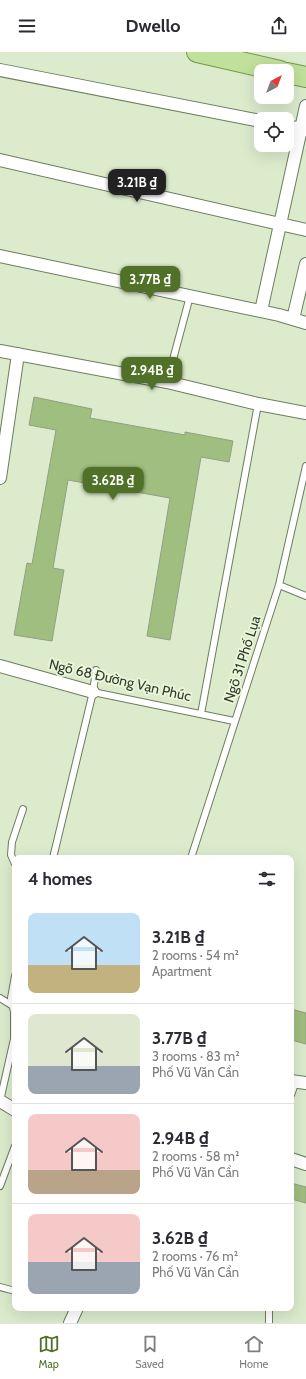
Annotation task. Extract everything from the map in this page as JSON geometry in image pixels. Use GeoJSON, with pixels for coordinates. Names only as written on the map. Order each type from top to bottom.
{"type":"FeatureCollection","features":[{"type":"Feature","properties":{"kind":"main road"},"geometry":{"type":"LineString","coordinates":[[197,52],[254,65]]}},
{"type":"Feature","properties":{"kind":"main road"},"geometry":{"type":"LineString","coordinates":[[294,74],[306,77]]}},
{"type":"Feature","properties":{"kind":"street"},"geometry":{"type":"LineString","coordinates":[[0,70],[254,120]]}},
{"type":"Feature","properties":{"kind":"street"},"geometry":{"type":"LineString","coordinates":[[261,311],[280,223],[303,129],[306,106]]}},
{"type":"Feature","properties":{"kind":"street"},"geometry":{"type":"LineString","coordinates":[[0,160],[306,230]]}},
{"type":"Feature","properties":{"kind":"street"},"geometry":{"type":"LineString","coordinates":[[0,256],[261,311],[306,323]]}},
{"type":"Feature","properties":{"kind":"street"},"geometry":{"type":"LineString","coordinates":[[293,319],[306,264]]}},
{"type":"Feature","properties":{"kind":"street"},"geometry":{"type":"LineString","coordinates":[[0,351],[167,382],[258,404],[306,413]]}},
{"type":"Feature","properties":{"kind":"street"},"geometry":{"type":"LineString","coordinates":[[0,478],[18,354]]}},
{"type":"Feature","properties":{"kind":"street","name":"Ngõ 68 Đường Vạn Phúc"},"geometry":{"type":"LineString","coordinates":[[0,666],[93,692]]}},
{"type":"Feature","properties":{"kind":"street"},"geometry":{"type":"LineString","coordinates":[[0,1101],[12,1108]]}},
{"type":"Feature","properties":{"kind":"street"},"geometry":{"type":"LineString","coordinates":[[294,1160],[306,1164]]}},
{"type":"Feature","properties":{"kind":"street"},"geometry":{"type":"LineString","coordinates":[[70,1323],[74,1311]]}},
{"type":"Feature","properties":{"kind":"lane"},"geometry":{"type":"LineString","coordinates":[[167,382],[190,296]]}},
{"type":"Feature","properties":{"kind":"lane"},"geometry":{"type":"LineString","coordinates":[[201,714],[258,404]]}},
{"type":"Feature","properties":{"kind":"lane","name":"Ngõ 31 Phố Lụa"},"geometry":{"type":"LineString","coordinates":[[192,855],[279,585],[306,466]]}},
{"type":"Feature","properties":{"kind":"lane"},"geometry":{"type":"LineString","coordinates":[[279,585],[306,596]]}},
{"type":"Feature","properties":{"kind":"lane"},"geometry":{"type":"LineString","coordinates":[[54,855],[93,692],[96,670]]}},
{"type":"Feature","properties":{"kind":"lane","name":"Ngõ 68 Đường Vạn Phúc"},"geometry":{"type":"LineString","coordinates":[[93,692],[234,721]]}},
{"type":"Feature","properties":{"kind":"lane"},"geometry":{"type":"LineString","coordinates":[[12,857],[12,842],[23,809]]}},
{"type":"Feature","properties":{"kind":"lane"},"geometry":{"type":"LineString","coordinates":[[12,988],[12,999]]}},
{"type":"Feature","properties":{"kind":"lane"},"geometry":{"type":"LineString","coordinates":[[0,998],[12,1005]]}},
{"type":"Feature","properties":{"kind":"lane"},"geometry":{"type":"LineString","coordinates":[[0,1101],[12,1048]]}},
{"type":"Feature","properties":{"kind":"lane"},"geometry":{"type":"LineString","coordinates":[[0,1186],[12,1154]]}},
{"type":"Feature","properties":{"kind":"lane"},"geometry":{"type":"LineString","coordinates":[[0,1287],[12,1290]]}},
{"type":"Feature","properties":{"kind":"lane"},"geometry":{"type":"LineString","coordinates":[[269,1311],[269,1323]]}},
{"type":"Feature","properties":{"kind":"building"},"geometry":{"type":"Polygon","coordinates":[[[34,397],[92,409],[90,418],[185,435],[185,432],[233,441],[229,462],[201,457],[170,640],[147,636],[170,498],[68,480],[53,568],[64,570],[52,641],[14,635],[27,563],[32,564],[56,430],[29,425],[34,397]]]}},
{"type":"Feature","properties":{"kind":"building"},"geometry":{"type":"Polygon","coordinates":[[[294,1010],[306,1013],[306,1044],[294,1041],[294,1010]]]}},
{"type":"Feature","properties":{"kind":"building"},"geometry":{"type":"Polygon","coordinates":[[[294,1184],[306,1187],[306,1203],[294,1200],[294,1184]]]}}]}
